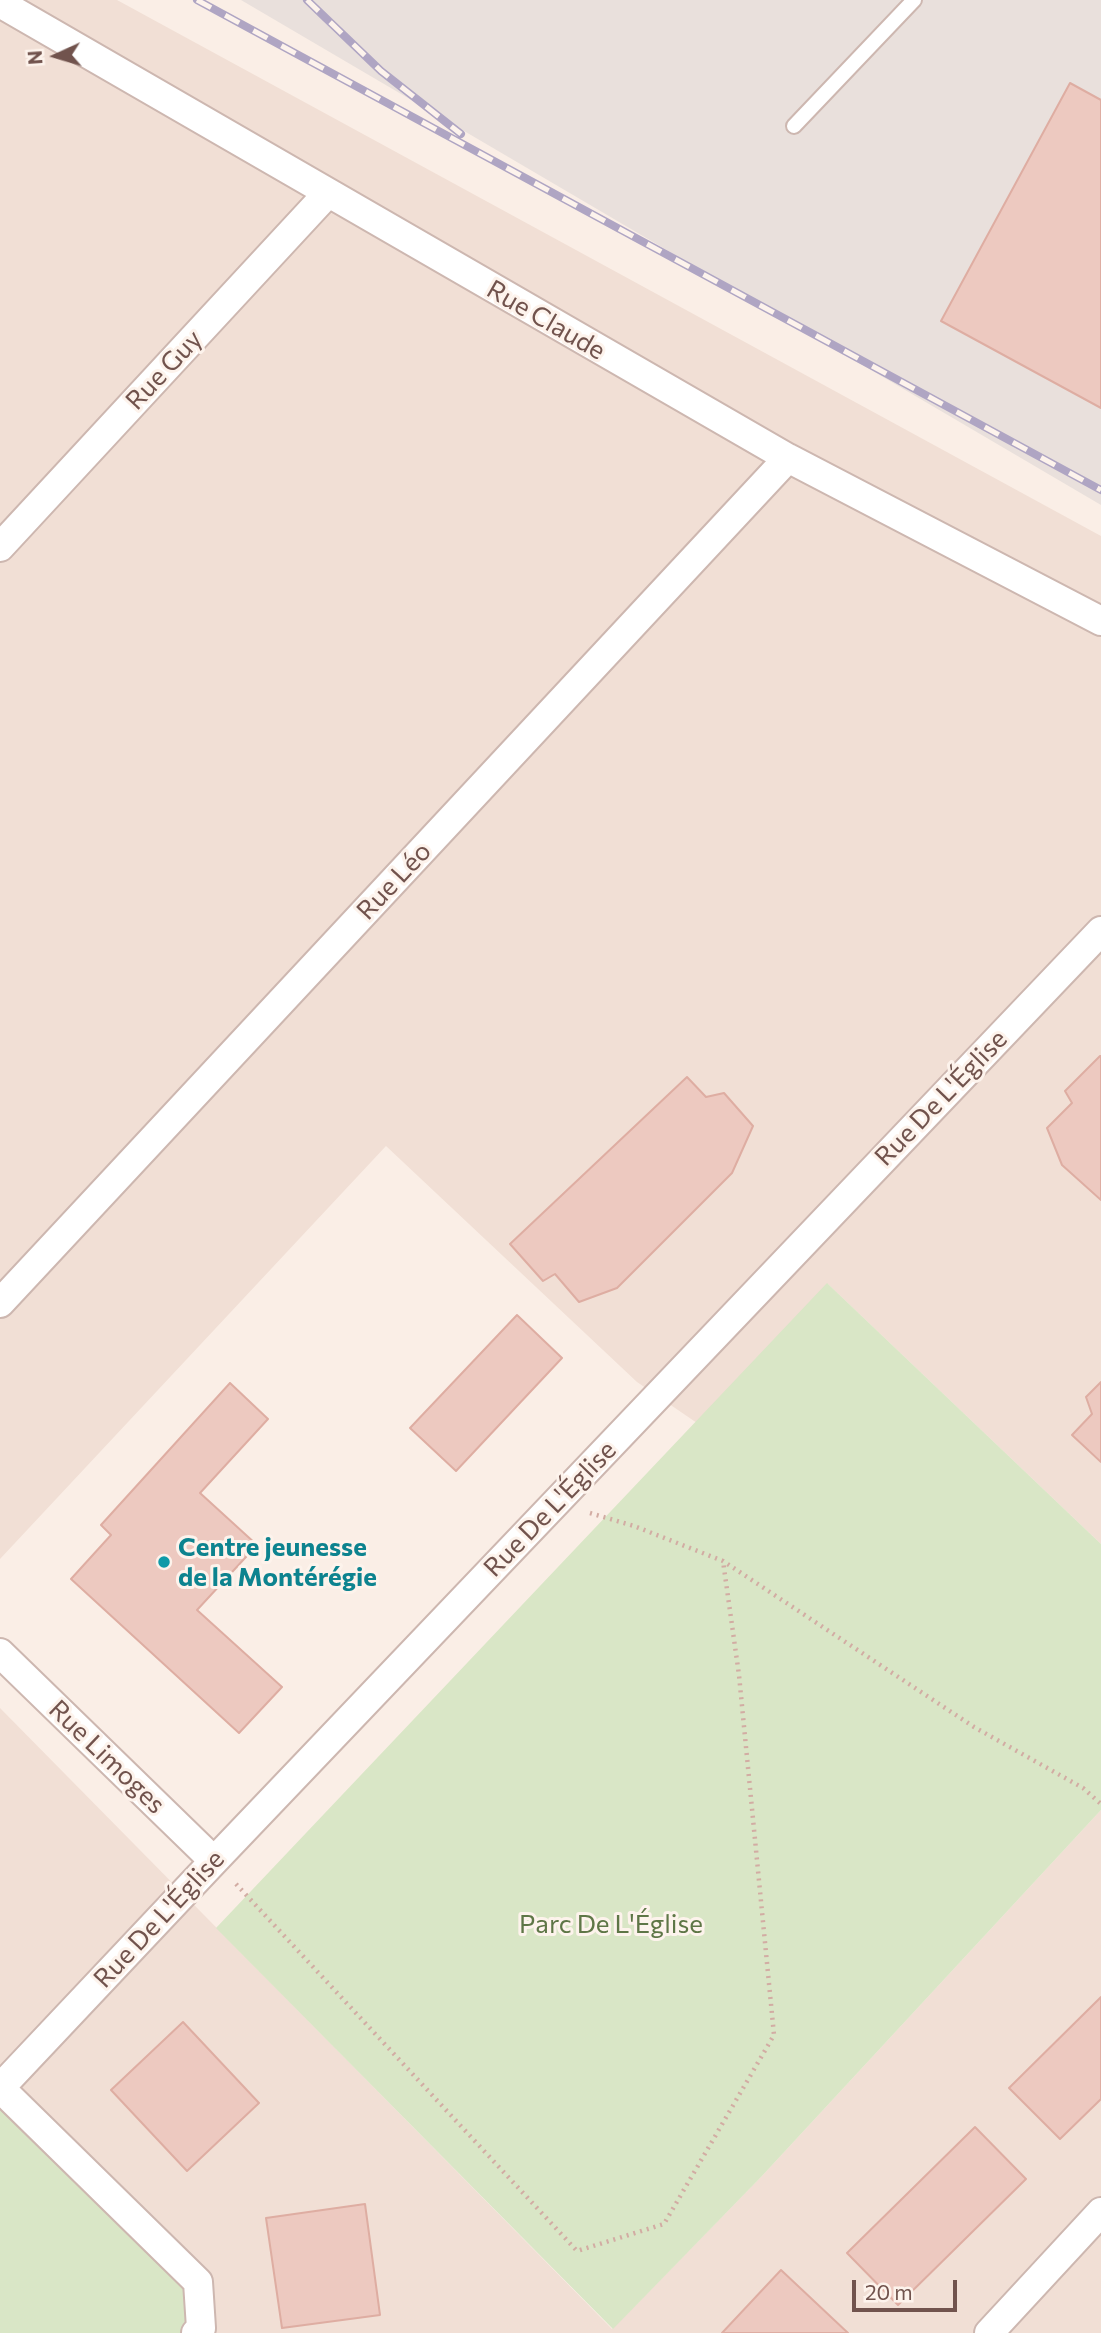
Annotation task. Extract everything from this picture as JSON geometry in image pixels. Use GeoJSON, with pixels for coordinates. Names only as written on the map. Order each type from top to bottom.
{"type":"FeatureCollection","features":[{"type":"Feature","properties":{"kind":"street","name":"Rue Claude"},"geometry":{"type":"LineString","coordinates":[[0,3],[327,194],[789,458],[1101,621]]}},
{"type":"Feature","properties":{"kind":"street","name":"Rue Guy"},"geometry":{"type":"LineString","coordinates":[[0,547],[327,194]]}},
{"type":"Feature","properties":{"kind":"street","name":"Rue Léo"},"geometry":{"type":"LineString","coordinates":[[0,1303],[789,458]]}},
{"type":"Feature","properties":{"kind":"street","name":"Rue De L'Église"},"geometry":{"type":"LineString","coordinates":[[196,2333],[201,2328],[198,2282],[0,2088],[1101,931]]}},
{"type":"Feature","properties":{"kind":"street","name":"Rue Limoges"},"geometry":{"type":"LineString","coordinates":[[0,1653],[214,1861]]}},
{"type":"Feature","properties":{"kind":"street"},"geometry":{"type":"LineString","coordinates":[[989,2333],[1101,2212]]}},
{"type":"Feature","properties":{"kind":"lane"},"geometry":{"type":"LineString","coordinates":[[794,126],[914,0]]}},
{"type":"Feature","properties":{"kind":"path"},"geometry":{"type":"LineString","coordinates":[[556,1502],[634,1526],[723,1561],[974,1727],[1083,1788],[1101,1804]]}},
{"type":"Feature","properties":{"kind":"path"},"geometry":{"type":"LineString","coordinates":[[214,1861],[577,2251],[664,2224],[774,2035],[739,1675],[723,1561]]}},
{"type":"Feature","properties":{"kind":"shaded area"},"geometry":{"type":"Polygon","coordinates":[[[0,0],[117,0],[1101,536],[1101,1544],[828,1284],[697,1423],[637,1382],[386,1146],[0,1559],[0,0]]]}},
{"type":"Feature","properties":{"kind":"shaded area"},"geometry":{"type":"Polygon","coordinates":[[[241,0],[1101,0],[1101,505],[241,0]]]}},
{"type":"Feature","properties":{"kind":"shaded area"},"geometry":{"type":"Polygon","coordinates":[[[0,1708],[612,2329],[762,2176],[1101,1810],[1101,2333],[0,2333],[0,1708]]]}},
{"type":"Feature","properties":{"kind":"green space","name":"Parc De L'Église"},"geometry":{"type":"Polygon","coordinates":[[[827,1283],[1101,1544],[1101,1810],[762,2176],[613,2329],[216,1928],[827,1283]]]}},
{"type":"Feature","properties":{"kind":"green space"},"geometry":{"type":"Polygon","coordinates":[[[0,2088],[198,2282],[196,2333],[0,2333],[0,2088]]]}},
{"type":"Feature","properties":{"kind":"building"},"geometry":{"type":"Polygon","coordinates":[[[1070,83],[1101,100],[1101,408],[941,321],[1070,83]]]}},
{"type":"Feature","properties":{"kind":"building"},"geometry":{"type":"Polygon","coordinates":[[[1100,1056],[1101,1200],[1062,1165],[1047,1128],[1072,1103],[1065,1091],[1100,1056]]]}},
{"type":"Feature","properties":{"kind":"building"},"geometry":{"type":"Polygon","coordinates":[[[687,1077],[706,1097],[724,1093],[753,1126],[732,1173],[617,1288],[579,1302],[555,1274],[543,1281],[510,1244],[687,1077]]]}},
{"type":"Feature","properties":{"kind":"building"},"geometry":{"type":"Polygon","coordinates":[[[517,1315],[562,1358],[456,1471],[410,1428],[517,1315]]]}},
{"type":"Feature","properties":{"kind":"building"},"geometry":{"type":"Polygon","coordinates":[[[1101,1382],[1101,1462],[1072,1435],[1092,1414],[1086,1397],[1101,1382]]]}},
{"type":"Feature","properties":{"kind":"building","name":"Centre jeunesse de la Montérégie"},"geometry":{"type":"Polygon","coordinates":[[[230,1383],[268,1419],[200,1493],[257,1545],[197,1610],[282,1687],[239,1733],[71,1579],[111,1535],[101,1525],[230,1383]]]}},
{"type":"Feature","properties":{"kind":"building"},"geometry":{"type":"Polygon","coordinates":[[[1101,1997],[1101,2099],[1060,2139],[1009,2088],[1101,1997]]]}},
{"type":"Feature","properties":{"kind":"building"},"geometry":{"type":"Polygon","coordinates":[[[183,2022],[259,2103],[187,2171],[111,2090],[183,2022]]]}},
{"type":"Feature","properties":{"kind":"building"},"geometry":{"type":"Polygon","coordinates":[[[975,2127],[1026,2179],[898,2305],[847,2253],[975,2127]]]}},
{"type":"Feature","properties":{"kind":"building"},"geometry":{"type":"Polygon","coordinates":[[[365,2204],[380,2315],[282,2328],[266,2218],[365,2204]]]}},
{"type":"Feature","properties":{"kind":"building"},"geometry":{"type":"Polygon","coordinates":[[[781,2270],[848,2333],[722,2333],[781,2270]]]}},
{"type":"Feature","properties":{"kind":"railway"},"geometry":{"type":"LineString","coordinates":[[197,0],[1101,490]]}},
{"type":"Feature","properties":{"kind":"railway"},"geometry":{"type":"LineString","coordinates":[[307,0],[381,71],[461,134]]}},
{"type":"Feature","properties":{"kind":"place","name":"Centre jeunesse de la Montérégie"},"geometry":{"type":"Point","coordinates":[164,1562]}}]}
